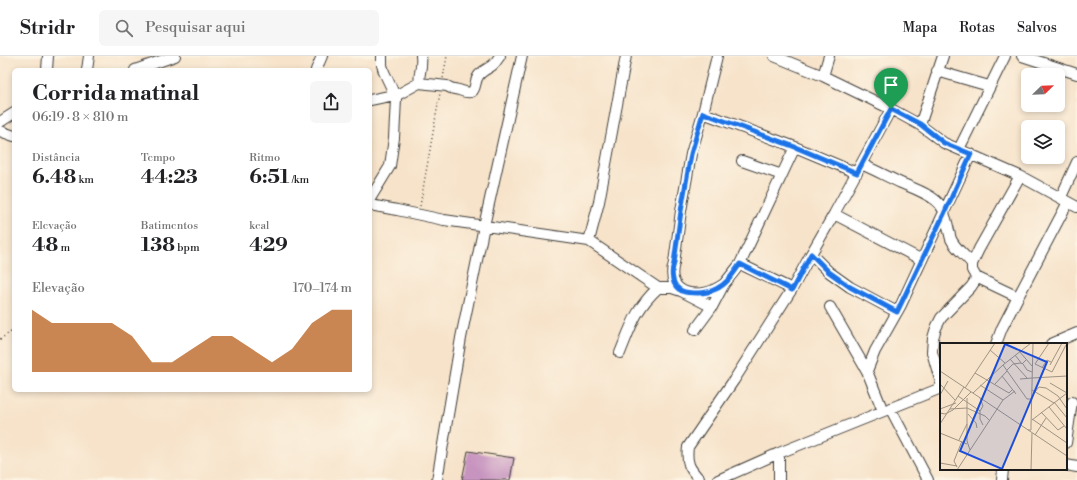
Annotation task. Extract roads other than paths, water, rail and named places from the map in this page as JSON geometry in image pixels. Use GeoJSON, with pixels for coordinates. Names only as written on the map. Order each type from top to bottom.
{"type":"FeatureCollection","features":[{"type":"Feature","properties":{"kind":"street"},"geometry":{"type":"LineString","coordinates":[[46,68],[48,56]]}},
{"type":"Feature","properties":{"kind":"street"},"geometry":{"type":"LineString","coordinates":[[87,68],[89,56]]}},
{"type":"Feature","properties":{"kind":"street"},"geometry":{"type":"LineString","coordinates":[[141,68],[175,56]]}},
{"type":"Feature","properties":{"kind":"street"},"geometry":{"type":"LineString","coordinates":[[317,68],[322,56]]}},
{"type":"Feature","properties":{"kind":"street"},"geometry":{"type":"LineString","coordinates":[[372,196],[390,166],[394,138],[396,106],[390,82],[384,72],[381,62],[382,56]]}},
{"type":"Feature","properties":{"kind":"street"},"geometry":{"type":"LineString","coordinates":[[372,100],[394,96],[418,83],[420,80],[422,56]]}},
{"type":"Feature","properties":{"kind":"street"},"geometry":{"type":"LineString","coordinates":[[418,83],[447,86],[450,89],[471,92],[476,86],[479,75],[494,64],[500,56]]}},
{"type":"Feature","properties":{"kind":"street"},"geometry":{"type":"LineString","coordinates":[[437,480],[462,338],[484,226],[522,56]]}},
{"type":"Feature","properties":{"kind":"street"},"geometry":{"type":"LineString","coordinates":[[589,241],[599,202],[626,56]]}},
{"type":"Feature","properties":{"kind":"street"},"geometry":{"type":"LineString","coordinates":[[717,56],[691,154],[674,263],[671,271],[672,278],[681,291],[704,293],[715,290],[724,284]]}},
{"type":"Feature","properties":{"kind":"street"},"geometry":{"type":"LineString","coordinates":[[774,56],[823,76],[891,109],[920,124],[944,143],[1020,176],[1069,202]]}},
{"type":"Feature","properties":{"kind":"street"},"geometry":{"type":"LineString","coordinates":[[823,76],[829,56]]}},
{"type":"Feature","properties":{"kind":"street"},"geometry":{"type":"LineString","coordinates":[[920,124],[943,56]]}},
{"type":"Feature","properties":{"kind":"street"},"geometry":{"type":"LineString","coordinates":[[959,149],[1005,56]]}},
{"type":"Feature","properties":{"kind":"street"},"geometry":{"type":"LineString","coordinates":[[1022,56],[1077,74]]}},
{"type":"Feature","properties":{"kind":"street"},"geometry":{"type":"LineString","coordinates":[[938,72],[989,86]]}},
{"type":"Feature","properties":{"kind":"street"},"geometry":{"type":"LineString","coordinates":[[700,480],[688,465],[688,447],[734,380],[792,290],[891,109]]}},
{"type":"Feature","properties":{"kind":"street"},"geometry":{"type":"LineString","coordinates":[[703,113],[795,147],[859,168],[919,190],[928,195],[944,210],[952,241],[958,251],[970,260],[972,264]]}},
{"type":"Feature","properties":{"kind":"street"},"geometry":{"type":"LineString","coordinates":[[0,122],[12,114]]}},
{"type":"Feature","properties":{"kind":"street"},"geometry":{"type":"LineString","coordinates":[[0,131],[12,135]]}},
{"type":"Feature","properties":{"kind":"street"},"geometry":{"type":"LineString","coordinates":[[694,330],[712,307],[724,284],[740,264],[795,147]]}},
{"type":"Feature","properties":{"kind":"street"},"geometry":{"type":"LineString","coordinates":[[867,371],[875,351],[897,312],[922,260],[971,154]]}},
{"type":"Feature","properties":{"kind":"street"},"geometry":{"type":"LineString","coordinates":[[742,161],[782,176]]}},
{"type":"Feature","properties":{"kind":"street"},"geometry":{"type":"LineString","coordinates":[[996,343],[1002,328],[1069,202],[1077,162]]}},
{"type":"Feature","properties":{"kind":"street"},"geometry":{"type":"LineString","coordinates":[[1018,297],[976,277],[972,270],[972,264],[1020,176]]}},
{"type":"Feature","properties":{"kind":"street"},"geometry":{"type":"LineString","coordinates":[[372,205],[444,220],[589,241],[658,288],[672,288],[681,291],[712,307]]}},
{"type":"Feature","properties":{"kind":"street"},"geometry":{"type":"LineString","coordinates":[[834,214],[922,260]]}},
{"type":"Feature","properties":{"kind":"street"},"geometry":{"type":"LineString","coordinates":[[811,254],[829,272],[850,287],[897,312]]}},
{"type":"Feature","properties":{"kind":"street"},"geometry":{"type":"LineString","coordinates":[[740,264],[792,290]]}},
{"type":"Feature","properties":{"kind":"street"},"geometry":{"type":"LineString","coordinates":[[940,380],[933,355],[933,338],[941,318],[970,287],[975,281],[976,277]]}},
{"type":"Feature","properties":{"kind":"street"},"geometry":{"type":"LineString","coordinates":[[620,353],[636,314],[658,288]]}},
{"type":"Feature","properties":{"kind":"street"},"geometry":{"type":"LineString","coordinates":[[830,307],[928,480]]}},
{"type":"Feature","properties":{"kind":"street"},"geometry":{"type":"LineString","coordinates":[[1053,343],[1077,333]]}},
{"type":"Feature","properties":{"kind":"street"},"geometry":{"type":"LineString","coordinates":[[718,480],[940,388]]}},
{"type":"Feature","properties":{"kind":"street"},"geometry":{"type":"LineString","coordinates":[[1067,436],[1072,402]]}},
{"type":"Feature","properties":{"kind":"street"},"geometry":{"type":"LineString","coordinates":[[780,454],[780,480]]}},
{"type":"Feature","properties":{"kind":"street"},"geometry":{"type":"LineString","coordinates":[[1067,465],[1077,467]]}},
{"type":"Feature","properties":{"kind":"street"},"geometry":{"type":"LineString","coordinates":[[1002,480],[1003,470]]}}]}
